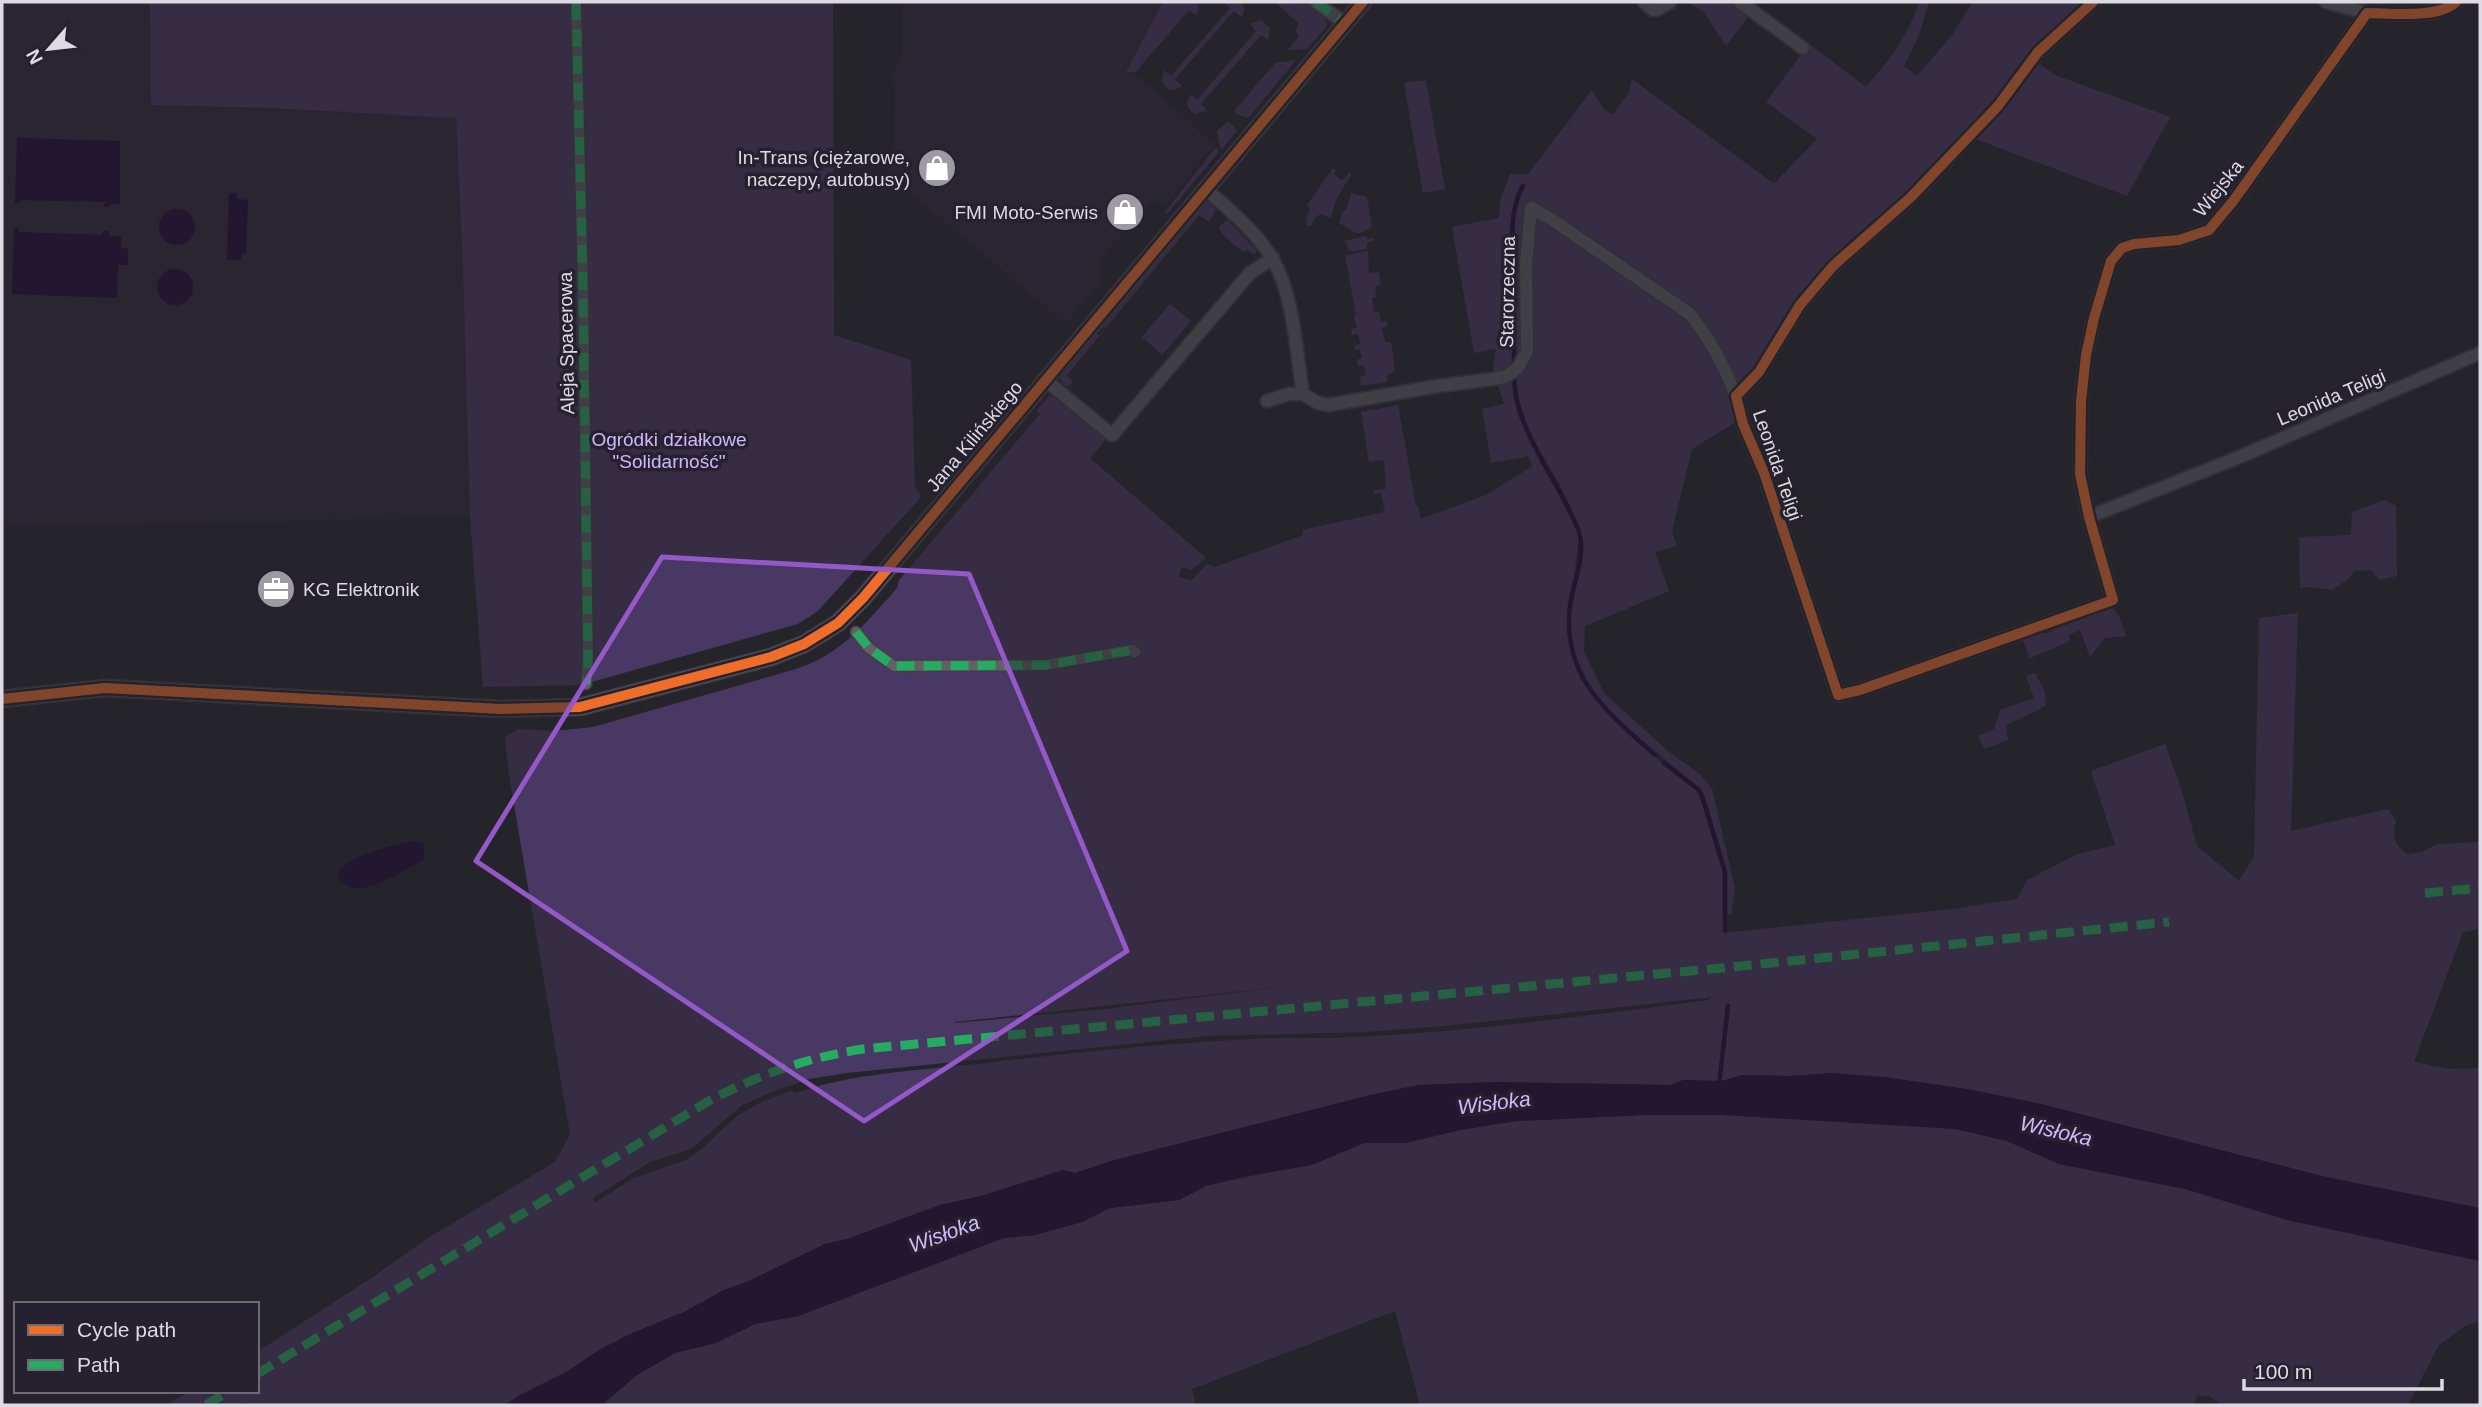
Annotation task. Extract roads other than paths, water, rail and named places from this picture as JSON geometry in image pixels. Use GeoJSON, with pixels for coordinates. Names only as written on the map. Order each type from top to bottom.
{"type":"FeatureCollection","features":[{"type":"Feature","properties":{"kind":"street","name":"Aleja Spacerowa"},"geometry":{"type":"LineString","coordinates":[[576,2],[583,290],[588,658],[586,684]]}},
{"type":"Feature","properties":{"kind":"street"},"geometry":{"type":"LineString","coordinates":[[1315,2],[1345,23]]}},
{"type":"Feature","properties":{"kind":"street","name":"Jana Kilińskiego"},"geometry":{"type":"LineString","coordinates":[[2,699],[105,688],[501,709],[580,707],[771,657],[822,634],[844,618],[863,598],[1363,2]]}},
{"type":"Feature","properties":{"kind":"street"},"geometry":{"type":"LineString","coordinates":[[1644,2],[1653,10],[1670,2]]}},
{"type":"Feature","properties":{"kind":"street"},"geometry":{"type":"LineString","coordinates":[[1740,2],[1803,48]]}},
{"type":"Feature","properties":{"kind":"street","name":"Leonida Teligi"},"geometry":{"type":"LineString","coordinates":[[2093,2],[2038,52],[1998,106],[1911,197],[1833,266],[1800,305],[1759,372],[1736,396],[1744,424],[1765,473],[1838,695],[1860,690],[2113,600],[2089,517],[2237,458],[2480,353]]}},
{"type":"Feature","properties":{"kind":"street"},"geometry":{"type":"LineString","coordinates":[[2326,2],[2367,13],[2418,14],[2451,7],[2456,2]]}},
{"type":"Feature","properties":{"kind":"street","name":"Wiejska"},"geometry":{"type":"LineString","coordinates":[[2089,517],[2080,474],[2081,401],[2092,330],[2111,261],[2122,248],[2134,244],[2179,240],[2209,230],[2234,200],[2367,13]]}},
{"type":"Feature","properties":{"kind":"street"},"geometry":{"type":"LineString","coordinates":[[1205,188],[1248,229],[1273,258],[1286,291],[1303,394],[1290,394],[1267,401]]}},
{"type":"Feature","properties":{"kind":"street","name":"Starorzeczna"},"geometry":{"type":"LineString","coordinates":[[1303,394],[1318,403],[1328,405],[1496,379],[1505,377],[1518,368],[1527,352],[1526,263],[1531,208],[1690,314],[1721,359],[1736,396]]}},
{"type":"Feature","properties":{"kind":"street","name":"Jana Kilińskiego"},"geometry":{"type":"LineString","coordinates":[[1044,379],[1112,435],[1251,273],[1273,258]]}},
{"type":"Feature","properties":{"kind":"street"},"geometry":{"type":"LineString","coordinates":[[856,632],[869,648],[894,666],[1045,665],[1132,650],[1135,652]]}},
{"type":"Feature","properties":{"kind":"water"},"geometry":{"type":"Polygon","coordinates":[[[17,138],[120,141],[120,204],[104,207],[104,202],[20,200],[15,203],[17,138]]]}},
{"type":"Feature","properties":{"kind":"water"},"geometry":{"type":"Polygon","coordinates":[[[229,193],[237,193],[237,199],[248,200],[246,252],[241,254],[241,260],[227,260],[229,193]]]}},
{"type":"Feature","properties":{"kind":"water"},"geometry":{"type":"Polygon","coordinates":[[[177,209],[190,214],[195,227],[190,240],[177,245],[164,240],[159,227],[164,214],[177,209]]]}},
{"type":"Feature","properties":{"kind":"water"},"geometry":{"type":"Polygon","coordinates":[[[14,228],[18,228],[19,232],[102,235],[103,231],[109,231],[109,236],[121,236],[121,248],[128,249],[128,265],[118,265],[117,298],[12,294],[14,228]]]}},
{"type":"Feature","properties":{"kind":"water"},"geometry":{"type":"Polygon","coordinates":[[[175,269],[188,274],[193,287],[188,300],[175,305],[162,300],[157,287],[162,274],[175,269]]]}},
{"type":"Feature","properties":{"kind":"water"},"geometry":{"type":"Polygon","coordinates":[[[417,841],[423,844],[425,858],[389,879],[353,888],[344,884],[337,875],[342,868],[360,856],[397,844],[417,841]]]}},
{"type":"Feature","properties":{"kind":"water","name":"Wisłoka"},"geometry":{"type":"Polygon","coordinates":[[[1832,1073],[1885,1077],[1967,1089],[2041,1104],[2326,1177],[2480,1208],[2480,1261],[2287,1220],[2185,1189],[2059,1164],[2007,1141],[1956,1129],[1723,1115],[1647,1115],[1516,1121],[1405,1143],[1364,1143],[1312,1165],[1236,1178],[1206,1186],[1179,1200],[1110,1208],[1082,1222],[1035,1235],[1004,1238],[798,1316],[755,1324],[716,1343],[675,1353],[637,1375],[602,1405],[505,1405],[628,1335],[686,1311],[724,1290],[749,1281],[825,1244],[847,1239],[940,1205],[981,1196],[1063,1170],[1075,1173],[1111,1161],[1419,1085],[1496,1082],[1671,1085],[1683,1080],[1722,1081],[1742,1075],[1832,1073]]]}},
{"type":"Feature","properties":{"kind":"waterway"},"geometry":{"type":"LineString","coordinates":[[1514,298],[1512,225],[1523,186]]}},
{"type":"Feature","properties":{"kind":"waterway"},"geometry":{"type":"LineString","coordinates":[[1514,308],[1514,366]]}},
{"type":"Feature","properties":{"kind":"waterway"},"geometry":{"type":"LineString","coordinates":[[1514,375],[1515,392],[1525,425],[1574,519],[1580,536],[1580,562],[1570,605],[1569,630],[1580,672],[1605,707],[1655,755]]}},
{"type":"Feature","properties":{"kind":"waterway"},"geometry":{"type":"LineString","coordinates":[[1664,763],[1699,790],[1703,799],[1725,872],[1725,930]]}},
{"type":"Feature","properties":{"kind":"waterway"},"geometry":{"type":"LineString","coordinates":[[1719,1085],[1728,1006]]}},
{"type":"Feature","properties":{"kind":"place","name":"In-Trans (ciężarowe, naczepy, autobusy)"},"geometry":{"type":"Point","coordinates":[937,168]}},
{"type":"Feature","properties":{"kind":"place","name":"FMI Moto-Serwis"},"geometry":{"type":"Point","coordinates":[1125,212]}},
{"type":"Feature","properties":{"kind":"place","name":"KG Elektronik"},"geometry":{"type":"Point","coordinates":[276,589]}},
{"type":"Feature","properties":{"kind":"park label","name":"Ogródki działkowe \"Solidarność\""},"geometry":{"type":"Point","coordinates":[669,450]}}]}
